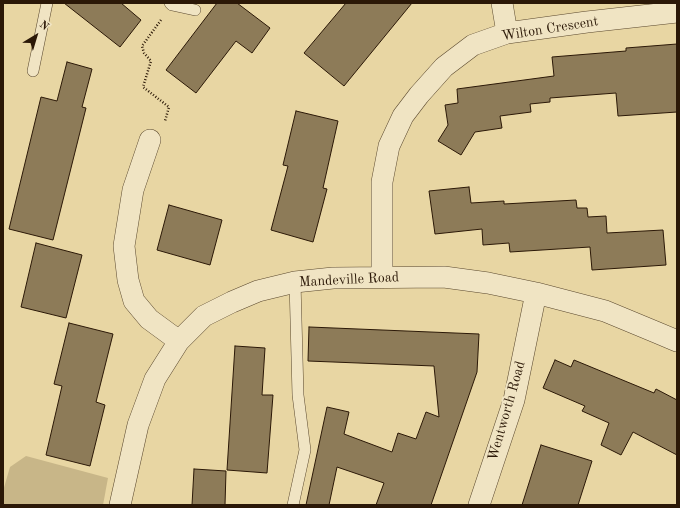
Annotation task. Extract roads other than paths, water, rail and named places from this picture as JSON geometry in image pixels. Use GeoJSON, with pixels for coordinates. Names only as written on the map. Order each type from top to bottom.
{"type":"FeatureCollection","features":[{"type":"Feature","properties":{"kind":"street"},"geometry":{"type":"LineString","coordinates":[[502,3],[507,33]]}},
{"type":"Feature","properties":{"kind":"street","name":"Wilton Crescent"},"geometry":{"type":"LineString","coordinates":[[382,278],[382,182],[389,146],[403,116],[419,95],[444,68],[473,45],[507,33],[677,12]]}},
{"type":"Feature","properties":{"kind":"street"},"geometry":{"type":"LineString","coordinates":[[150,140],[133,190],[124,246],[128,280],[134,301],[149,319],[179,340]]}},
{"type":"Feature","properties":{"kind":"street","name":"Mandeville Road"},"geometry":{"type":"LineString","coordinates":[[120,505],[138,425],[155,379],[179,340],[204,316],[258,291],[295,282],[333,278],[444,277],[536,292],[605,311],[677,342]]}},
{"type":"Feature","properties":{"kind":"street","name":"Wentworth Road"},"geometry":{"type":"LineString","coordinates":[[479,505],[514,400],[536,292]]}},
{"type":"Feature","properties":{"kind":"lane"},"geometry":{"type":"LineString","coordinates":[[33,72],[47,3]]}},
{"type":"Feature","properties":{"kind":"lane"},"geometry":{"type":"LineString","coordinates":[[171,4],[196,10]]}},
{"type":"Feature","properties":{"kind":"lane"},"geometry":{"type":"LineString","coordinates":[[293,505],[305,450],[298,395],[295,282]]}}]}
